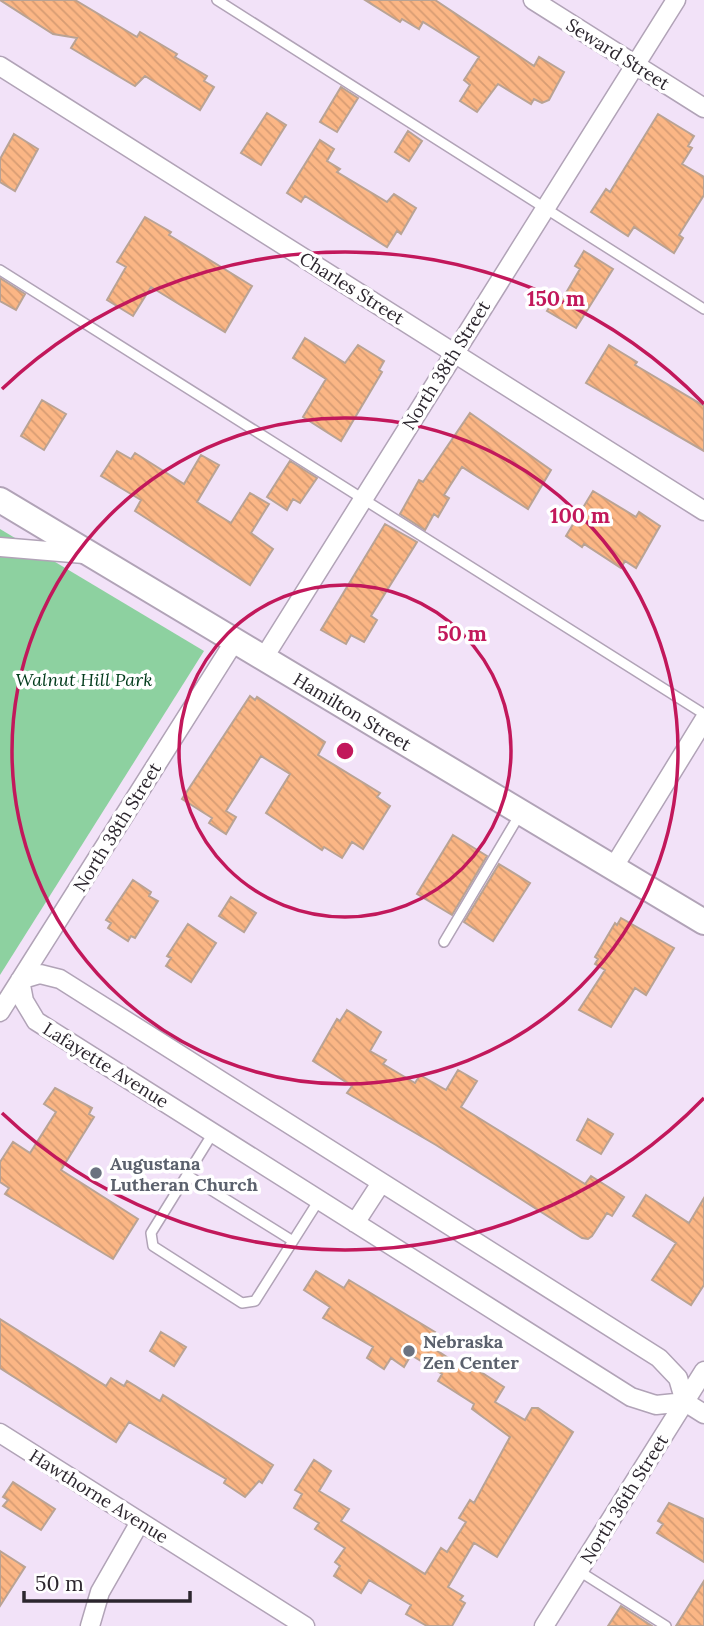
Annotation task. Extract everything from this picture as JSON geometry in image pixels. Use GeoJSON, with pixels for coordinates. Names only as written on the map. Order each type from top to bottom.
{"type":"FeatureCollection","features":[{"type":"Feature","properties":{"kind":"main road","name":"Hamilton Street"},"geometry":{"type":"LineString","coordinates":[[0,500],[704,922]]}},
{"type":"Feature","properties":{"kind":"street","name":"Seward Street"},"geometry":{"type":"LineString","coordinates":[[533,0],[704,108]]}},
{"type":"Feature","properties":{"kind":"street","name":"North 38th Street"},"geometry":{"type":"LineString","coordinates":[[263,659],[676,0]]}},
{"type":"Feature","properties":{"kind":"street","name":"Charles Street"},"geometry":{"type":"LineString","coordinates":[[0,66],[704,511]]}},
{"type":"Feature","properties":{"kind":"street"},"geometry":{"type":"LineString","coordinates":[[0,547],[89,554]]}},
{"type":"Feature","properties":{"kind":"street","name":"North 38th Street"},"geometry":{"type":"LineString","coordinates":[[0,1012],[234,642]]}},
{"type":"Feature","properties":{"kind":"street"},"geometry":{"type":"LineString","coordinates":[[613,867],[704,720]]}},
{"type":"Feature","properties":{"kind":"street"},"geometry":{"type":"LineString","coordinates":[[20,980],[40,974],[60,979],[659,1358],[678,1378],[685,1402],[704,1414]]}},
{"type":"Feature","properties":{"kind":"street","name":"Lafayette Avenue"},"geometry":{"type":"LineString","coordinates":[[20,980],[24,1001],[36,1021],[631,1397],[656,1405],[685,1402]]}},
{"type":"Feature","properties":{"kind":"street"},"geometry":{"type":"LineString","coordinates":[[355,1223],[381,1183]]}},
{"type":"Feature","properties":{"kind":"street","name":"North 36th Street"},"geometry":{"type":"LineString","coordinates":[[544,1626],[704,1371]]}},
{"type":"Feature","properties":{"kind":"street","name":"Hawthorne Avenue"},"geometry":{"type":"LineString","coordinates":[[0,1433],[305,1626]]}},
{"type":"Feature","properties":{"kind":"street"},"geometry":{"type":"LineString","coordinates":[[90,1626],[100,1592],[140,1522]]}},
{"type":"Feature","properties":{"kind":"lane"},"geometry":{"type":"LineString","coordinates":[[216,0],[704,309]]}},
{"type":"Feature","properties":{"kind":"lane"},"geometry":{"type":"LineString","coordinates":[[0,270],[704,714]]}},
{"type":"Feature","properties":{"kind":"lane"},"geometry":{"type":"LineString","coordinates":[[444,942],[521,813]]}},
{"type":"Feature","properties":{"kind":"lane"},"geometry":{"type":"LineString","coordinates":[[213,1133],[151,1233],[153,1246],[242,1304],[255,1301],[319,1199]]}},
{"type":"Feature","properties":{"kind":"lane"},"geometry":{"type":"LineString","coordinates":[[187,1175],[293,1241]]}},
{"type":"Feature","properties":{"kind":"lane"},"geometry":{"type":"LineString","coordinates":[[579,1571],[666,1626]]}},
{"type":"Feature","properties":{"kind":"green space","name":"Walnut Hill Park"},"geometry":{"type":"Polygon","coordinates":[[[0,529],[204,651],[0,975],[0,529]]]}},
{"type":"Feature","properties":{"kind":"building"},"geometry":{"type":"Polygon","coordinates":[[[0,0],[75,0],[137,37],[140,32],[177,54],[175,57],[207,76],[204,81],[214,87],[200,110],[145,76],[135,86],[71,48],[77,38],[53,34],[0,0]]]}},
{"type":"Feature","properties":{"kind":"building"},"geometry":{"type":"Polygon","coordinates":[[[365,0],[435,0],[534,66],[539,57],[564,72],[549,100],[542,103],[534,99],[531,104],[498,84],[477,112],[460,101],[470,85],[464,80],[479,57],[423,22],[419,29],[402,19],[400,22],[365,0]]]}},
{"type":"Feature","properties":{"kind":"building"},"geometry":{"type":"Polygon","coordinates":[[[341,87],[358,98],[337,132],[320,122],[341,87]]]}},
{"type":"Feature","properties":{"kind":"building"},"geometry":{"type":"Polygon","coordinates":[[[267,113],[286,125],[261,165],[241,153],[267,113]]]}},
{"type":"Feature","properties":{"kind":"building"},"geometry":{"type":"Polygon","coordinates":[[[658,114],[694,136],[688,146],[692,148],[682,164],[704,177],[704,195],[679,235],[683,238],[674,253],[634,227],[628,236],[591,212],[606,189],[610,192],[658,114]]]}},
{"type":"Feature","properties":{"kind":"building"},"geometry":{"type":"Polygon","coordinates":[[[408,131],[422,141],[409,161],[395,152],[408,131]]]}},
{"type":"Feature","properties":{"kind":"building"},"geometry":{"type":"Polygon","coordinates":[[[14,134],[38,149],[15,191],[0,182],[0,159],[14,134]]]}},
{"type":"Feature","properties":{"kind":"building"},"geometry":{"type":"Polygon","coordinates":[[[320,140],[334,149],[327,161],[340,169],[337,172],[387,202],[394,194],[416,208],[401,234],[397,231],[387,247],[305,196],[301,202],[287,193],[320,140]]]}},
{"type":"Feature","properties":{"kind":"building"},"geometry":{"type":"Polygon","coordinates":[[[145,217],[171,232],[169,235],[252,286],[225,332],[151,287],[133,316],[107,300],[126,267],[117,262],[145,217]]]}},
{"type":"Feature","properties":{"kind":"building"},"geometry":{"type":"Polygon","coordinates":[[[584,251],[613,269],[576,328],[547,311],[557,295],[563,298],[580,269],[575,266],[584,251]]]}},
{"type":"Feature","properties":{"kind":"building"},"geometry":{"type":"Polygon","coordinates":[[[0,278],[25,294],[16,310],[0,301],[0,278]]]}},
{"type":"Feature","properties":{"kind":"building"},"geometry":{"type":"Polygon","coordinates":[[[305,338],[345,363],[358,345],[384,361],[379,370],[382,372],[341,441],[303,417],[326,379],[293,358],[305,338]]]}},
{"type":"Feature","properties":{"kind":"building"},"geometry":{"type":"Polygon","coordinates":[[[609,345],[637,362],[635,365],[704,406],[704,451],[586,383],[609,345]]]}},
{"type":"Feature","properties":{"kind":"building"},"geometry":{"type":"Polygon","coordinates":[[[42,400],[66,414],[44,450],[21,436],[42,400]]]}},
{"type":"Feature","properties":{"kind":"building"},"geometry":{"type":"Polygon","coordinates":[[[470,413],[551,470],[528,509],[462,467],[444,495],[449,498],[438,517],[434,514],[425,530],[400,514],[419,480],[423,482],[470,413]]]}},
{"type":"Feature","properties":{"kind":"building"},"geometry":{"type":"Polygon","coordinates":[[[117,451],[131,459],[135,453],[184,484],[201,455],[219,465],[197,502],[231,523],[250,493],[269,504],[251,533],[273,549],[250,585],[135,511],[141,500],[101,476],[117,451]]]}},
{"type":"Feature","properties":{"kind":"building"},"geometry":{"type":"Polygon","coordinates":[[[290,461],[317,478],[300,503],[293,499],[287,510],[267,497],[290,461]]]}},
{"type":"Feature","properties":{"kind":"building"},"geometry":{"type":"Polygon","coordinates":[[[593,491],[636,517],[639,512],[660,526],[636,568],[625,561],[621,568],[584,544],[582,547],[566,536],[593,491]]]}},
{"type":"Feature","properties":{"kind":"building"},"geometry":{"type":"Polygon","coordinates":[[[385,524],[417,542],[371,616],[377,620],[364,642],[351,635],[346,644],[321,630],[385,524]]]}},
{"type":"Feature","properties":{"kind":"building"},"geometry":{"type":"Polygon","coordinates":[[[250,696],[255,700],[257,697],[325,742],[318,755],[380,793],[377,797],[390,806],[363,849],[352,842],[342,858],[324,847],[322,850],[266,813],[290,774],[261,756],[226,811],[236,817],[226,834],[209,823],[212,818],[182,799],[250,696]]]}},
{"type":"Feature","properties":{"kind":"building"},"geometry":{"type":"Polygon","coordinates":[[[453,835],[487,856],[452,915],[417,894],[453,835]]]}},
{"type":"Feature","properties":{"kind":"building"},"geometry":{"type":"Polygon","coordinates":[[[499,864],[530,883],[493,941],[464,922],[499,864]]]}},
{"type":"Feature","properties":{"kind":"building"},"geometry":{"type":"Polygon","coordinates":[[[133,880],[151,892],[149,896],[158,901],[135,938],[131,936],[128,941],[108,928],[111,923],[106,920],[133,880]]]}},
{"type":"Feature","properties":{"kind":"building"},"geometry":{"type":"Polygon","coordinates":[[[231,897],[256,913],[244,932],[219,916],[231,897]]]}},
{"type":"Feature","properties":{"kind":"building"},"geometry":{"type":"Polygon","coordinates":[[[621,918],[674,948],[646,995],[635,988],[611,1027],[579,1010],[605,970],[595,964],[598,959],[595,957],[615,923],[617,925],[621,918]]]}},
{"type":"Feature","properties":{"kind":"building"},"geometry":{"type":"Polygon","coordinates":[[[188,924],[216,943],[191,982],[166,966],[171,958],[167,956],[188,924]]]}},
{"type":"Feature","properties":{"kind":"building"},"geometry":{"type":"Polygon","coordinates":[[[347,1010],[381,1032],[370,1051],[386,1060],[383,1064],[415,1083],[420,1075],[446,1090],[458,1070],[477,1081],[461,1107],[585,1184],[591,1176],[624,1197],[612,1216],[607,1213],[592,1236],[588,1239],[582,1238],[436,1145],[347,1093],[352,1086],[313,1061],[337,1019],[340,1021],[347,1010]]]}},
{"type":"Feature","properties":{"kind":"building"},"geometry":{"type":"Polygon","coordinates":[[[55,1088],[92,1108],[89,1114],[94,1117],[61,1170],[138,1219],[113,1259],[5,1194],[9,1188],[0,1182],[0,1162],[13,1142],[30,1153],[56,1112],[44,1104],[55,1088]]]}},
{"type":"Feature","properties":{"kind":"building"},"geometry":{"type":"Polygon","coordinates":[[[588,1119],[613,1134],[601,1154],[577,1140],[588,1119]]]}},
{"type":"Feature","properties":{"kind":"building"},"geometry":{"type":"Polygon","coordinates":[[[646,1195],[689,1223],[704,1198],[704,1285],[691,1305],[652,1280],[676,1243],[633,1216],[646,1195]]]}},
{"type":"Feature","properties":{"kind":"building"},"geometry":{"type":"Polygon","coordinates":[[[316,1271],[344,1288],[349,1280],[435,1332],[427,1344],[470,1372],[473,1367],[504,1387],[495,1402],[525,1420],[532,1408],[538,1408],[573,1432],[497,1557],[474,1543],[448,1587],[463,1596],[460,1600],[465,1603],[452,1626],[427,1626],[406,1614],[411,1605],[369,1580],[361,1593],[334,1576],[340,1566],[335,1562],[345,1548],[315,1529],[319,1523],[294,1508],[302,1494],[295,1490],[314,1460],[331,1471],[319,1491],[349,1509],[341,1521],[425,1574],[441,1548],[447,1552],[466,1522],[459,1518],[470,1500],[474,1503],[510,1437],[472,1409],[474,1404],[438,1381],[442,1374],[411,1355],[404,1367],[391,1358],[384,1369],[367,1358],[373,1347],[323,1318],[330,1307],[304,1290],[316,1271]]]}},
{"type":"Feature","properties":{"kind":"building"},"geometry":{"type":"Polygon","coordinates":[[[0,1319],[106,1386],[111,1378],[124,1386],[127,1381],[160,1401],[163,1395],[273,1465],[262,1483],[259,1481],[245,1497],[224,1483],[226,1479],[129,1422],[116,1442],[0,1368],[0,1319]]]}},
{"type":"Feature","properties":{"kind":"building"},"geometry":{"type":"Polygon","coordinates":[[[161,1332],[186,1347],[174,1366],[150,1351],[161,1332]]]}},
{"type":"Feature","properties":{"kind":"building"},"geometry":{"type":"Polygon","coordinates":[[[13,1482],[55,1509],[41,1530],[3,1506],[8,1500],[3,1497],[13,1482]]]}},
{"type":"Feature","properties":{"kind":"building"},"geometry":{"type":"Polygon","coordinates":[[[669,1503],[704,1519],[704,1562],[657,1533],[663,1524],[658,1521],[669,1503]]]}},
{"type":"Feature","properties":{"kind":"building"},"geometry":{"type":"Polygon","coordinates":[[[0,1551],[25,1567],[0,1606],[0,1551]]]}},
{"type":"Feature","properties":{"kind":"building"},"geometry":{"type":"Polygon","coordinates":[[[704,1581],[704,1626],[676,1626],[704,1581]]]}},
{"type":"Feature","properties":{"kind":"building"},"geometry":{"type":"Polygon","coordinates":[[[621,1606],[652,1626],[608,1626],[621,1606]]]}},
{"type":"Feature","properties":{"kind":"place","name":"Augustana Lutheran Church"},"geometry":{"type":"Point","coordinates":[96,1173]}},
{"type":"Feature","properties":{"kind":"place","name":"Nebraska Zen Center"},"geometry":{"type":"Point","coordinates":[409,1351]}}]}
